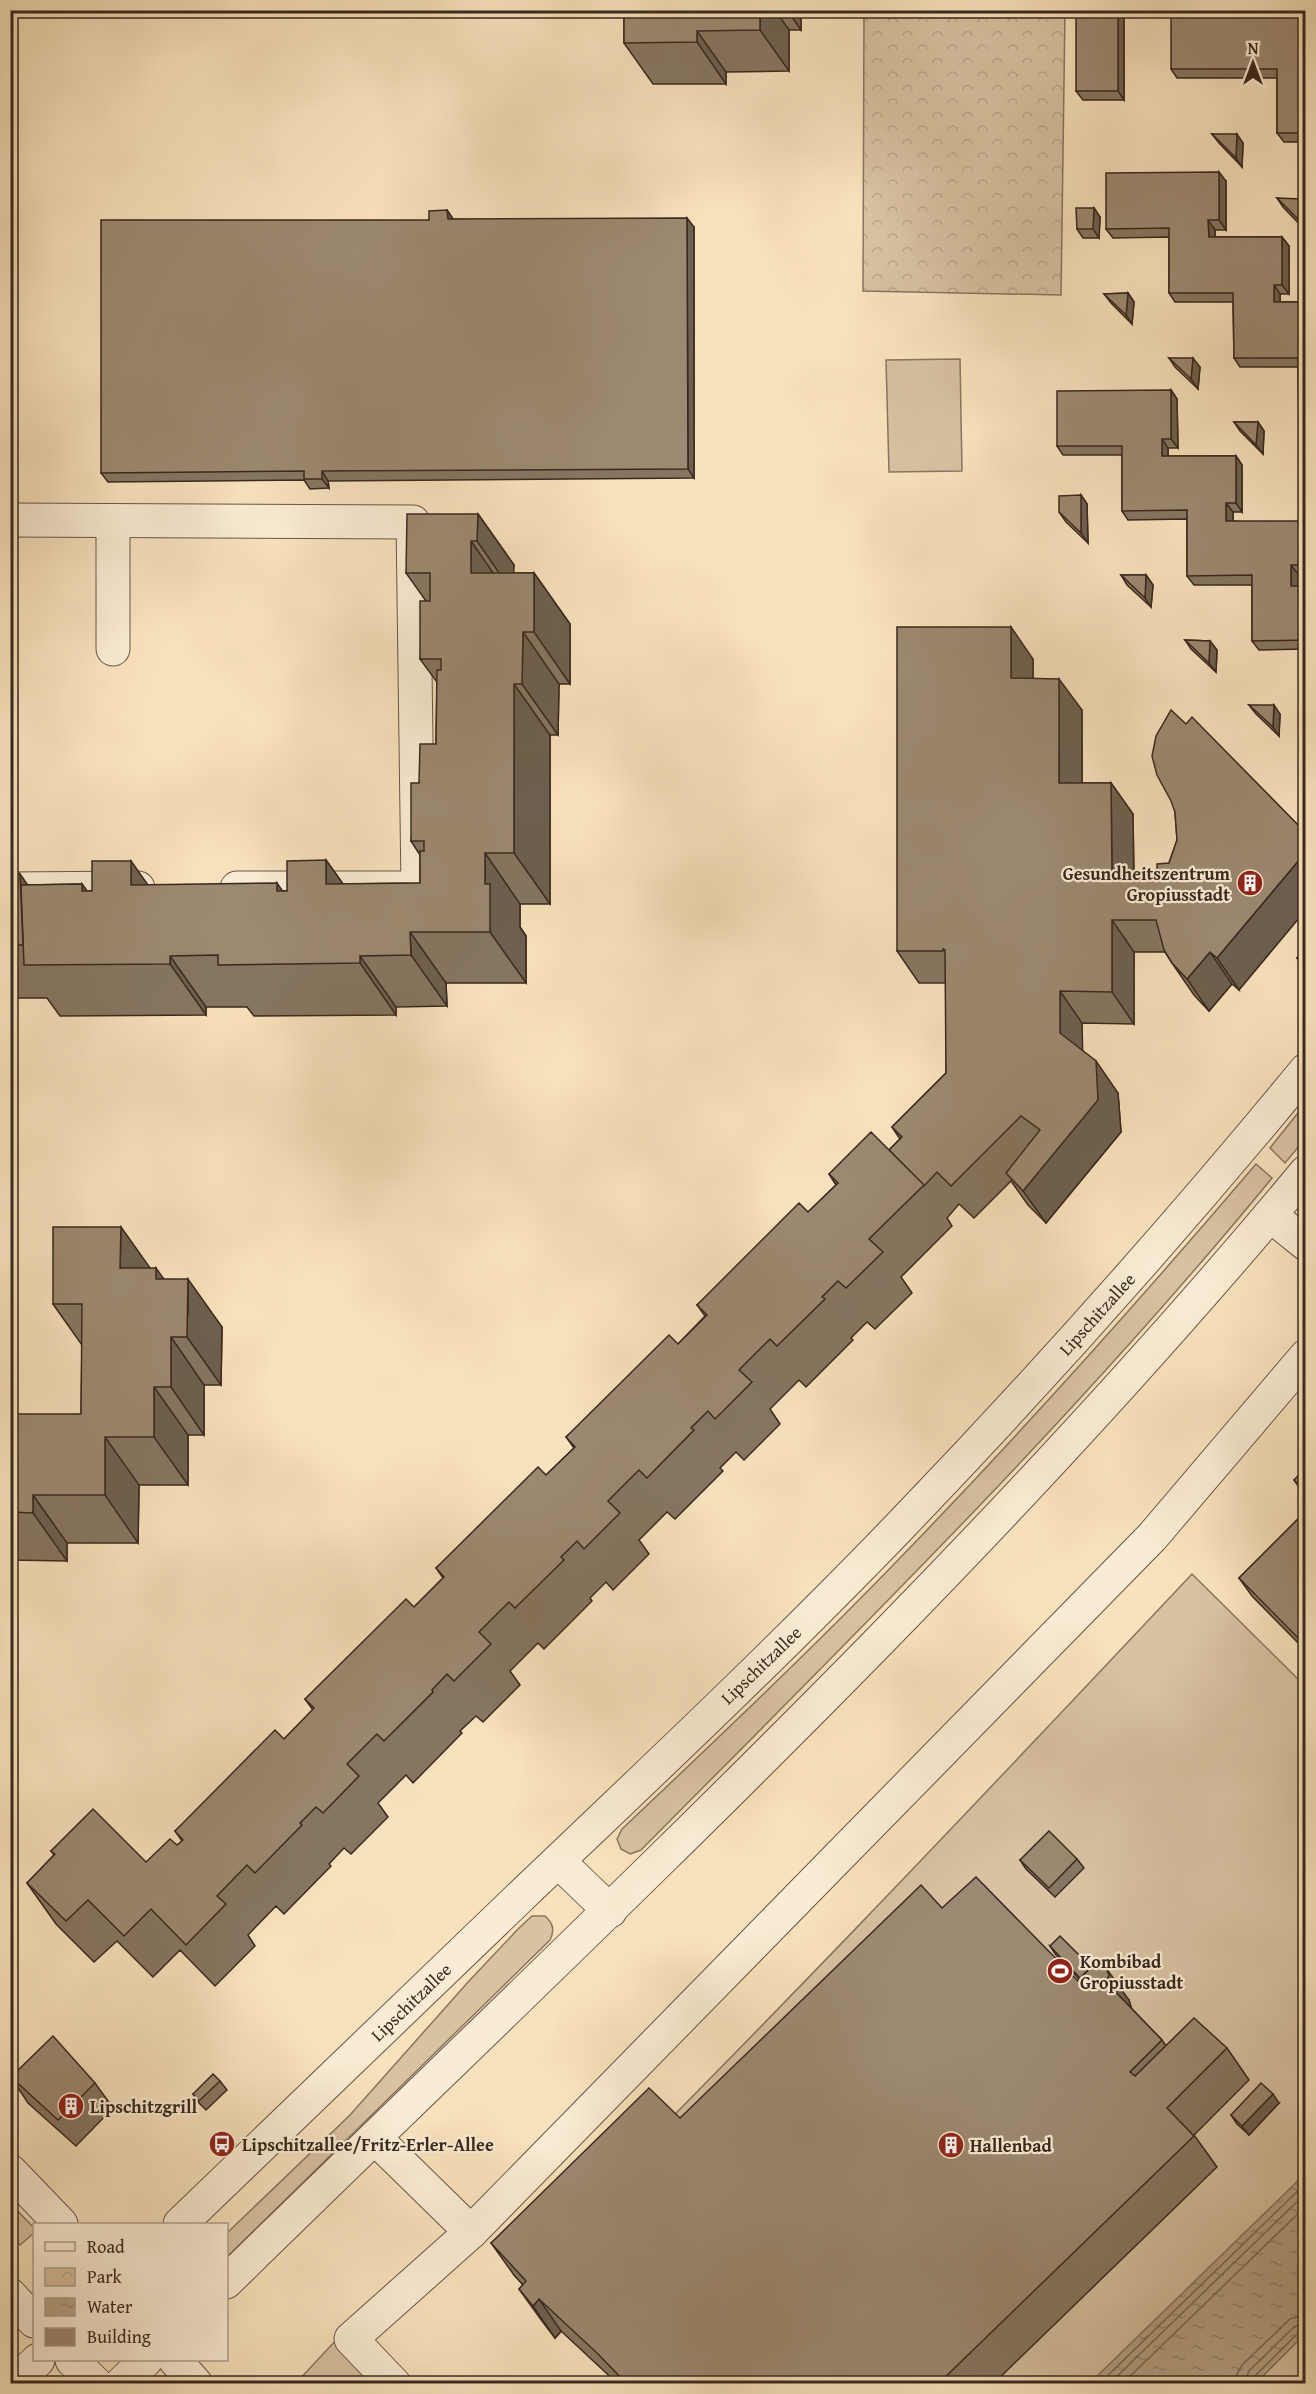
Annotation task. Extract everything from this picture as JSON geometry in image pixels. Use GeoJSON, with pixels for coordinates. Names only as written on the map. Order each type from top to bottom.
{"type":"FeatureCollection","features":[{"type":"Feature","properties":{"kind":"street"},"geometry":{"type":"LineString","coordinates":[[10,520],[413,522],[418,888],[202,888]]}},
{"type":"Feature","properties":{"kind":"street"},"geometry":{"type":"LineString","coordinates":[[113,521],[113,649]]}},
{"type":"Feature","properties":{"kind":"street"},"geometry":{"type":"LineString","coordinates":[[10,889],[166,888]]}},
{"type":"Feature","properties":{"kind":"street","name":"Lipschitzallee"},"geometry":{"type":"LineString","coordinates":[[181,2223],[804,1624],[992,1429],[1117,1291],[1246,1143],[1305,1070]]}},
{"type":"Feature","properties":{"kind":"street"},"geometry":{"type":"LineString","coordinates":[[228,2280],[610,1911],[890,1629],[1038,1476],[1270,1215],[1305,1172]]}},
{"type":"Feature","properties":{"kind":"street"},"geometry":{"type":"LineString","coordinates":[[1270,1215],[1305,1244]]}},
{"type":"Feature","properties":{"kind":"street"},"geometry":{"type":"LineString","coordinates":[[394,2384],[351,2339],[471,2232],[1152,1537],[1305,1356]]}},
{"type":"Feature","properties":{"kind":"street"},"geometry":{"type":"LineString","coordinates":[[558,1861],[610,1911]]}},
{"type":"Feature","properties":{"kind":"street"},"geometry":{"type":"LineString","coordinates":[[375,2138],[471,2232]]}},
{"type":"Feature","properties":{"kind":"street"},"geometry":{"type":"LineString","coordinates":[[10,2170],[60,2223]]}},
{"type":"Feature","properties":{"kind":"street"},"geometry":{"type":"LineString","coordinates":[[10,2295],[33,2320]]}},
{"type":"Feature","properties":{"kind":"street"},"geometry":{"type":"LineString","coordinates":[[13,2384],[37,2361]]}},
{"type":"Feature","properties":{"kind":"street"},"geometry":{"type":"LineString","coordinates":[[73,2361],[96,2384]]}},
{"type":"Feature","properties":{"kind":"street"},"geometry":{"type":"LineString","coordinates":[[121,2384],[146,2361]]}},
{"type":"Feature","properties":{"kind":"street"},"geometry":{"type":"LineString","coordinates":[[176,2361],[196,2384]]}},
{"type":"Feature","properties":{"kind":"green space"},"geometry":{"type":"Polygon","coordinates":[[[864,11],[1065,11],[1061,295],[863,291],[864,11]]]}},
{"type":"Feature","properties":{"kind":"green space"},"geometry":{"type":"Polygon","coordinates":[[[960,359],[962,471],[889,472],[886,360],[960,359]]]}},
{"type":"Feature","properties":{"kind":"green space"},"geometry":{"type":"Polygon","coordinates":[[[1305,1104],[1305,1139],[1285,1163],[1270,1148],[1305,1104]]]}},
{"type":"Feature","properties":{"kind":"green space"},"geometry":{"type":"Polygon","coordinates":[[[1256,1164],[1272,1178],[1122,1353],[1044,1438],[641,1850],[630,1854],[621,1849],[617,1839],[622,1829],[728,1729],[866,1593],[946,1510],[1081,1364],[1256,1164]]]}},
{"type":"Feature","properties":{"kind":"green space","name":"Kombibad Gropiusstadt"},"geometry":{"type":"Polygon","coordinates":[[[1192,1574],[1305,1686],[1305,2383],[618,2383],[562,2331],[555,2338],[548,2312],[514,2275],[772,2015],[1192,1574]]]}},
{"type":"Feature","properties":{"kind":"green space"},"geometry":{"type":"Polygon","coordinates":[[[532,1916],[545,1916],[550,1921],[553,1930],[550,1940],[228,2256],[228,2232],[350,2115],[532,1916]]]}},
{"type":"Feature","properties":{"kind":"green space"},"geometry":{"type":"Polygon","coordinates":[[[11,2204],[33,2227],[33,2234],[20,2245],[11,2234],[11,2204]]]}},
{"type":"Feature","properties":{"kind":"green space"},"geometry":{"type":"Polygon","coordinates":[[[339,2337],[383,2384],[295,2384],[339,2337]]]}},
{"type":"Feature","properties":{"kind":"water"},"geometry":{"type":"Polygon","coordinates":[[[1305,2174],[1305,2334],[1256,2383],[1090,2383],[1305,2174]]]}},
{"type":"Feature","properties":{"kind":"building"},"geometry":{"type":"Polygon","coordinates":[[[624,10],[760,10],[760,30],[697,31],[697,42],[624,43],[624,10]]]}},
{"type":"Feature","properties":{"kind":"building"},"geometry":{"type":"Polygon","coordinates":[[[1076,10],[1118,10],[1118,91],[1076,91],[1076,10]]]}},
{"type":"Feature","properties":{"kind":"building"},"geometry":{"type":"Polygon","coordinates":[[[1171,10],[1212,10],[1212,14],[1305,14],[1305,133],[1277,133],[1277,69],[1171,69],[1171,10]]]}},
{"type":"Feature","properties":{"kind":"building"},"geometry":{"type":"Polygon","coordinates":[[[1212,134],[1237,134],[1236,158],[1212,134]]]}},
{"type":"Feature","properties":{"kind":"building"},"geometry":{"type":"Polygon","coordinates":[[[1219,172],[1219,220],[1208,220],[1209,237],[1282,237],[1282,285],[1274,285],[1274,302],[1305,302],[1305,421],[1299,421],[1298,358],[1234,358],[1233,293],[1169,293],[1169,228],[1106,229],[1106,173],[1219,172]]]}},
{"type":"Feature","properties":{"kind":"building"},"geometry":{"type":"Polygon","coordinates":[[[1277,198],[1302,199],[1301,222],[1277,198]]]}},
{"type":"Feature","properties":{"kind":"building"},"geometry":{"type":"Polygon","coordinates":[[[1076,208],[1094,208],[1093,229],[1077,229],[1076,208]]]}},
{"type":"Feature","properties":{"kind":"building"},"geometry":{"type":"Polygon","coordinates":[[[447,210],[448,219],[687,218],[688,469],[322,471],[322,479],[304,479],[304,471],[101,473],[101,220],[429,220],[429,211],[447,210]]]}},
{"type":"Feature","properties":{"kind":"building"},"geometry":{"type":"Polygon","coordinates":[[[1128,293],[1126,315],[1104,294],[1128,293]]]}},
{"type":"Feature","properties":{"kind":"building"},"geometry":{"type":"Polygon","coordinates":[[[1169,358],[1193,358],[1191,379],[1169,358]]]}},
{"type":"Feature","properties":{"kind":"building"},"geometry":{"type":"Polygon","coordinates":[[[1171,390],[1171,439],[1162,439],[1162,456],[1236,456],[1236,503],[1226,503],[1226,521],[1301,521],[1301,565],[1291,565],[1291,586],[1305,586],[1305,640],[1252,641],[1252,575],[1187,576],[1187,510],[1122,511],[1122,446],[1057,446],[1057,391],[1171,390]]]}},
{"type":"Feature","properties":{"kind":"building"},"geometry":{"type":"Polygon","coordinates":[[[1234,422],[1258,422],[1256,445],[1234,422]]]}},
{"type":"Feature","properties":{"kind":"building"},"geometry":{"type":"Polygon","coordinates":[[[1081,495],[1081,533],[1059,512],[1059,496],[1081,495]]]}},
{"type":"Feature","properties":{"kind":"building"},"geometry":{"type":"Polygon","coordinates":[[[407,514],[478,514],[477,541],[471,541],[471,573],[534,573],[534,632],[523,632],[522,684],[514,684],[514,853],[485,853],[485,884],[490,884],[490,932],[410,932],[411,955],[360,956],[360,963],[218,965],[218,955],[170,956],[170,964],[24,965],[21,885],[82,884],[82,891],[92,891],[92,861],[131,861],[131,885],[277,883],[277,891],[287,891],[287,861],[326,860],[326,884],[420,883],[420,851],[424,851],[424,841],[411,841],[411,783],[419,783],[420,744],[436,744],[437,670],[441,670],[441,659],[420,659],[420,601],[430,601],[430,573],[406,573],[407,514]]]}},
{"type":"Feature","properties":{"kind":"building"},"geometry":{"type":"Polygon","coordinates":[[[1121,575],[1146,575],[1145,598],[1121,575]]]}},
{"type":"Feature","properties":{"kind":"building"},"geometry":{"type":"Polygon","coordinates":[[[897,627],[1011,627],[1011,678],[1059,679],[1059,783],[1111,783],[1112,871],[1157,871],[1157,864],[1169,863],[1177,840],[1175,812],[1157,775],[1152,756],[1156,736],[1171,710],[1186,724],[1192,717],[1305,832],[1305,853],[1217,958],[1210,952],[1187,979],[1172,963],[1164,950],[1156,920],[1112,920],[1112,992],[1060,991],[1060,1033],[1096,1061],[1098,1100],[1023,1191],[1006,1173],[1040,1130],[1021,1116],[951,1186],[937,1172],[924,1186],[889,1150],[902,1137],[892,1127],[946,1073],[945,950],[897,951],[897,627]]]}},
{"type":"Feature","properties":{"kind":"building"},"geometry":{"type":"Polygon","coordinates":[[[1185,640],[1210,641],[1209,663],[1185,640]]]}},
{"type":"Feature","properties":{"kind":"building"},"geometry":{"type":"Polygon","coordinates":[[[1249,705],[1274,705],[1273,727],[1249,705]]]}},
{"type":"Feature","properties":{"kind":"building"},"geometry":{"type":"Polygon","coordinates":[[[10,874],[20,874],[23,945],[10,945],[10,874]]]}},
{"type":"Feature","properties":{"kind":"building"},"geometry":{"type":"Polygon","coordinates":[[[1305,947],[1305,963],[1297,958],[1305,947]]]}},
{"type":"Feature","properties":{"kind":"building"},"geometry":{"type":"Polygon","coordinates":[[[871,1132],[924,1185],[869,1239],[883,1252],[846,1288],[838,1281],[822,1297],[825,1299],[777,1346],[770,1339],[739,1370],[752,1382],[715,1419],[708,1411],[691,1428],[694,1430],[647,1478],[639,1470],[608,1501],[620,1513],[584,1549],[577,1541],[561,1557],[564,1560],[515,1608],[509,1602],[479,1632],[491,1644],[454,1681],[447,1674],[432,1690],[433,1692],[384,1741],[377,1734],[347,1764],[359,1776],[323,1813],[316,1807],[300,1823],[302,1825],[255,1873],[247,1865],[217,1896],[226,1904],[186,1945],[151,1909],[124,1936],[88,1900],[66,1921],[27,1883],[55,1854],[51,1851],[93,1809],[146,1862],[170,1839],[177,1845],[183,1840],[175,1831],[275,1730],[284,1739],[314,1708],[305,1699],[406,1599],[414,1607],[444,1577],[436,1568],[538,1467],[546,1475],[575,1447],[566,1437],[669,1335],[678,1344],[707,1315],[697,1305],[799,1203],[808,1212],[838,1183],[829,1174],[871,1132]]]}},
{"type":"Feature","properties":{"kind":"building"},"geometry":{"type":"Polygon","coordinates":[[[53,1227],[121,1227],[120,1268],[156,1268],[156,1279],[188,1279],[187,1337],[171,1337],[171,1387],[154,1387],[154,1437],[105,1437],[105,1495],[33,1495],[33,1513],[10,1512],[10,1426],[13,1426],[13,1414],[81,1414],[82,1304],[53,1304],[53,1227]]]}},
{"type":"Feature","properties":{"kind":"building"},"geometry":{"type":"Polygon","coordinates":[[[1305,1469],[1305,1491],[1294,1480],[1305,1469]]]}},
{"type":"Feature","properties":{"kind":"building"},"geometry":{"type":"Polygon","coordinates":[[[1305,1512],[1305,1645],[1239,1578],[1305,1512]]]}},
{"type":"Feature","properties":{"kind":"building"},"geometry":{"type":"Polygon","coordinates":[[[1049,1831],[1077,1859],[1049,1888],[1020,1860],[1049,1831]]]}},
{"type":"Feature","properties":{"kind":"building","name":"Hallenbad"},"geometry":{"type":"Polygon","coordinates":[[[976,1877],[1078,1981],[1091,1967],[1099,1964],[1106,1968],[1109,1975],[1106,1982],[1162,2040],[1130,2072],[1135,2076],[1194,2018],[1227,2048],[1167,2108],[1194,2136],[938,2384],[627,2384],[539,2299],[533,2306],[519,2289],[526,2281],[491,2243],[649,2088],[680,2118],[921,1885],[942,1908],[976,1877]]]}},
{"type":"Feature","properties":{"kind":"building"},"geometry":{"type":"Polygon","coordinates":[[[1060,1936],[1091,1967],[1080,1978],[1050,1946],[1060,1936]]]}},
{"type":"Feature","properties":{"kind":"building"},"geometry":{"type":"Polygon","coordinates":[[[53,2036],[95,2083],[58,2120],[11,2077],[53,2036]]]}},
{"type":"Feature","properties":{"kind":"building"},"geometry":{"type":"Polygon","coordinates":[[[213,2074],[220,2081],[199,2101],[193,2094],[213,2074]]]}},
{"type":"Feature","properties":{"kind":"building"},"geometry":{"type":"Polygon","coordinates":[[[1261,2083],[1273,2094],[1242,2126],[1231,2115],[1261,2083]]]}},
{"type":"Feature","properties":{"kind":"place","name":"Gesundheitszentrum Gropiusstadt"},"geometry":{"type":"Point","coordinates":[1250,883]}},
{"type":"Feature","properties":{"kind":"place","name":"Kombibad Gropiusstadt"},"geometry":{"type":"Point","coordinates":[1060,1971]}},
{"type":"Feature","properties":{"kind":"place","name":"Lipschitzgrill"},"geometry":{"type":"Point","coordinates":[71,2106]}},
{"type":"Feature","properties":{"kind":"place","name":"Lipschitzallee/Fritz-Erler-Allee"},"geometry":{"type":"Point","coordinates":[222,2144]}},
{"type":"Feature","properties":{"kind":"place","name":"Hallenbad"},"geometry":{"type":"Point","coordinates":[951,2145]}}]}
